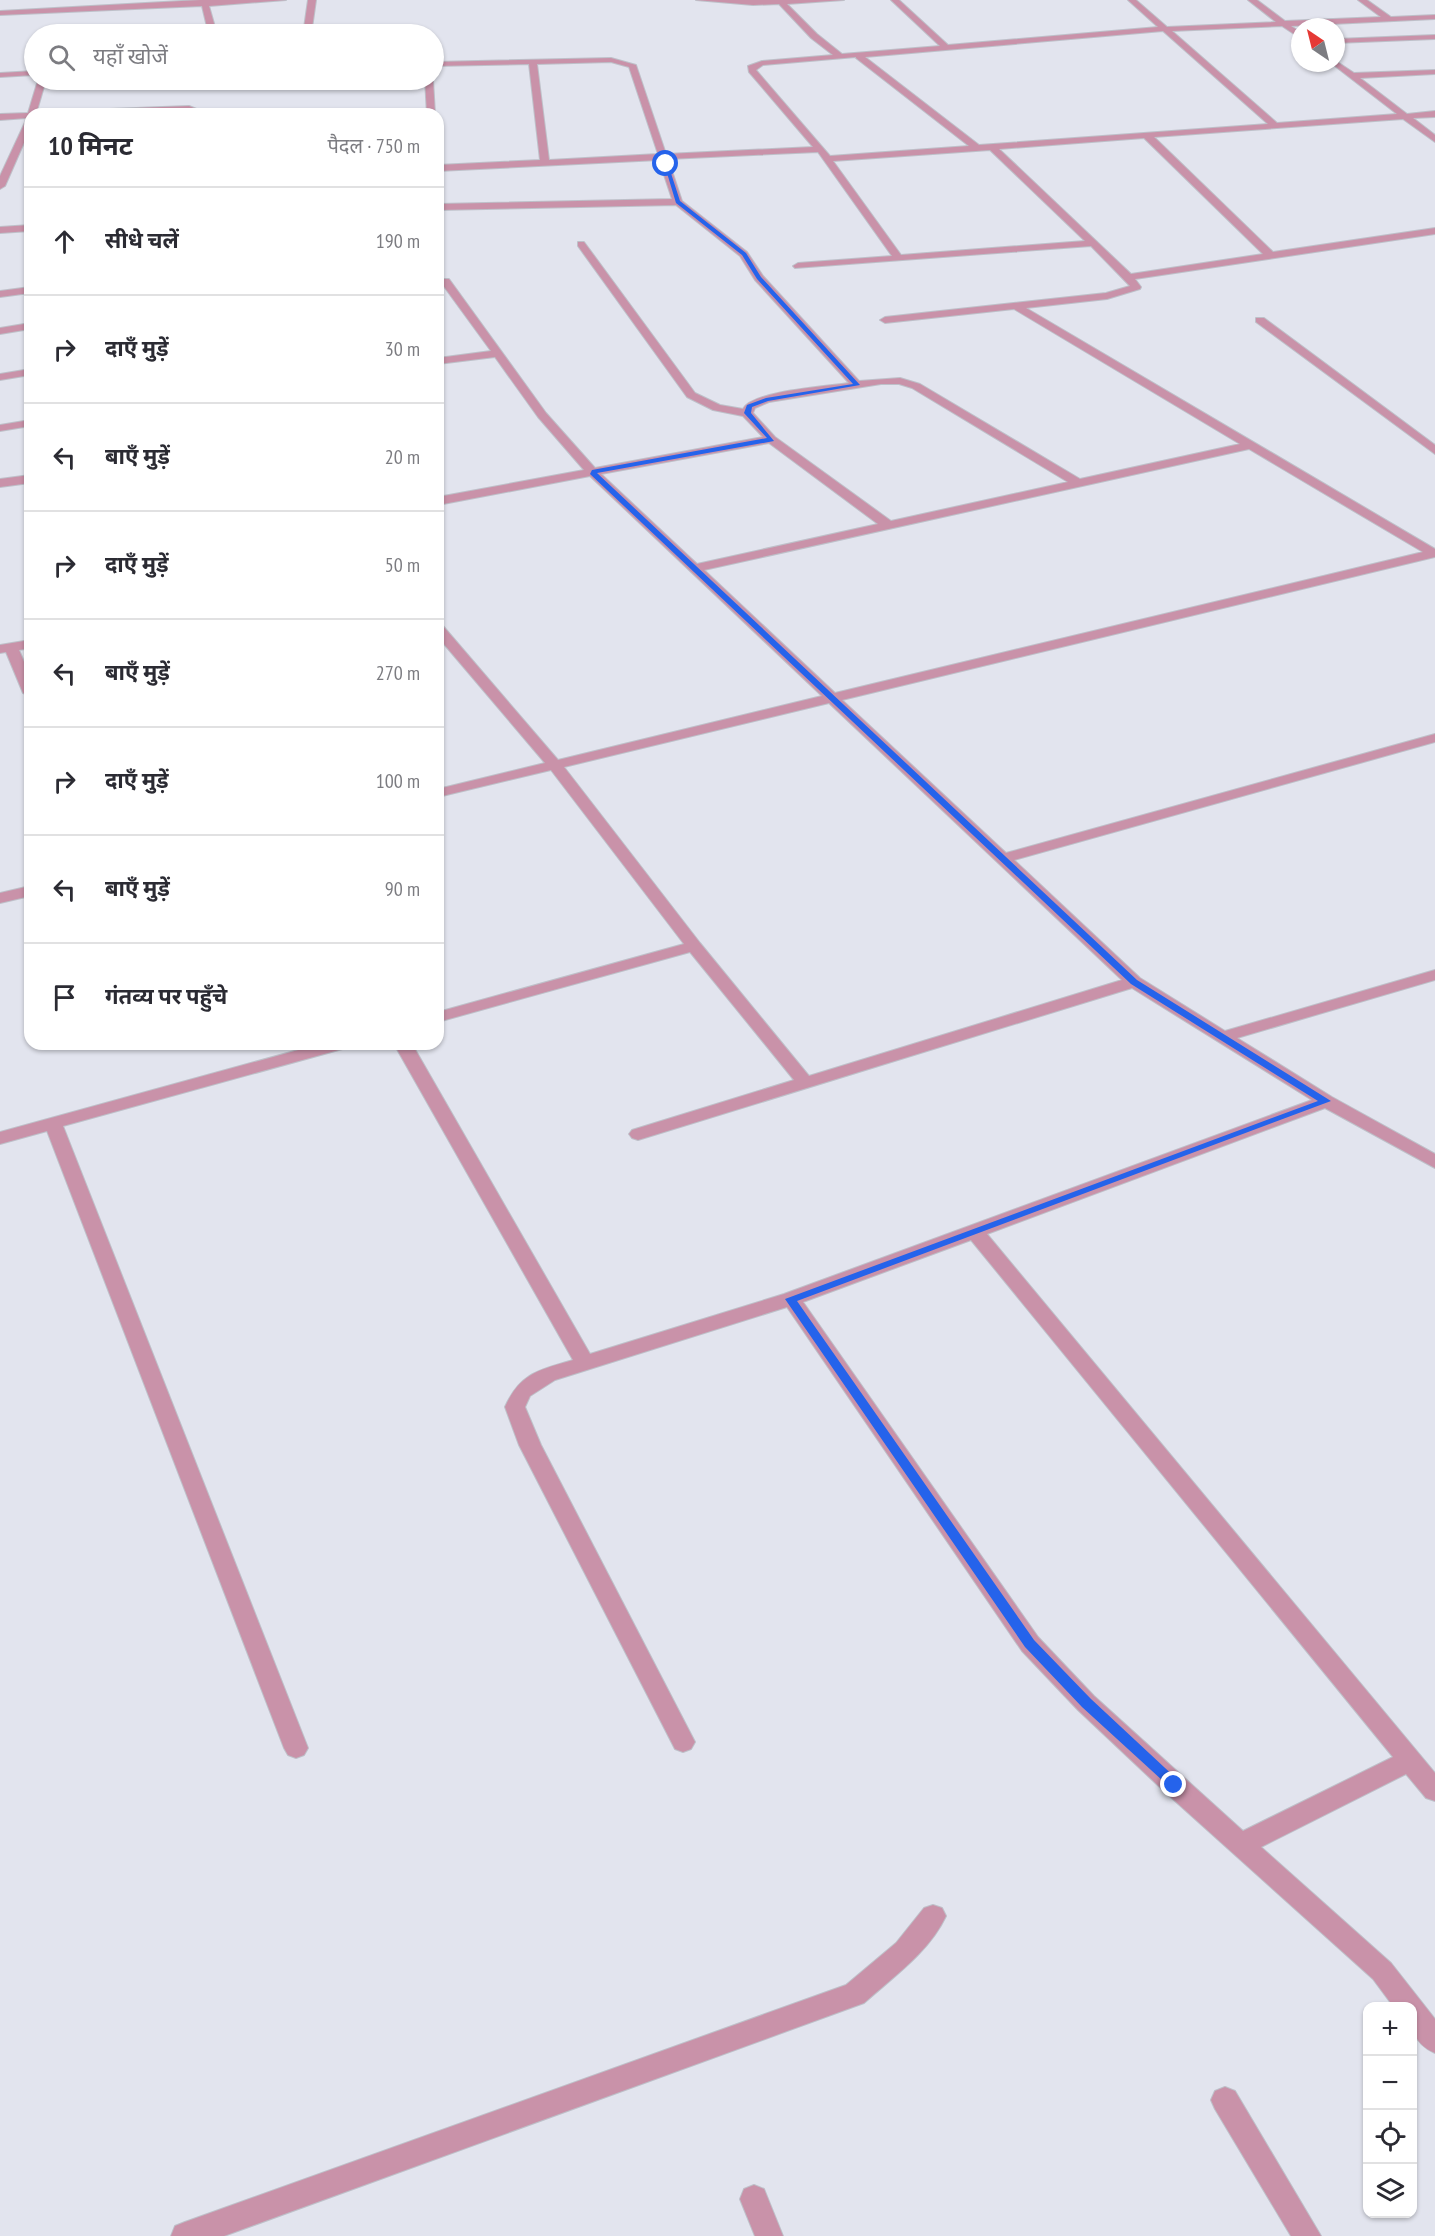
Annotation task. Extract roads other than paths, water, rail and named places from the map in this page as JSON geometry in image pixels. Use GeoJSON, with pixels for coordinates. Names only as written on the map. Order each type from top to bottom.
{"type":"FeatureCollection","features":[{"type":"Feature","properties":{"kind":"street"},"geometry":{"type":"LineString","coordinates":[[107,0],[115,7]]}},
{"type":"Feature","properties":{"kind":"street"},"geometry":{"type":"LineString","coordinates":[[0,13],[282,0]]}},
{"type":"Feature","properties":{"kind":"street"},"geometry":{"type":"LineString","coordinates":[[309,24],[312,0]]}},
{"type":"Feature","properties":{"kind":"street"},"geometry":{"type":"LineString","coordinates":[[700,0],[782,3],[840,0]]}},
{"type":"Feature","properties":{"kind":"street"},"geometry":{"type":"LineString","coordinates":[[895,0],[947,48]]}},
{"type":"Feature","properties":{"kind":"street"},"geometry":{"type":"LineString","coordinates":[[1132,0],[1274,125]]}},
{"type":"Feature","properties":{"kind":"street"},"geometry":{"type":"LineString","coordinates":[[1252,0],[1291,29]]}},
{"type":"Feature","properties":{"kind":"street"},"geometry":{"type":"LineString","coordinates":[[1362,0],[1389,18]]}},
{"type":"Feature","properties":{"kind":"street"},"geometry":{"type":"LineString","coordinates":[[205,2],[210,24]]}},
{"type":"Feature","properties":{"kind":"street"},"geometry":{"type":"LineString","coordinates":[[782,3],[814,36],[841,57]]}},
{"type":"Feature","properties":{"kind":"street"},"geometry":{"type":"LineString","coordinates":[[898,257],[828,159],[752,70],[752,66],[762,63],[1164,29],[1435,17]]}},
{"type":"Feature","properties":{"kind":"street"},"geometry":{"type":"LineString","coordinates":[[1345,41],[1435,37]]}},
{"type":"Feature","properties":{"kind":"street"},"geometry":{"type":"LineString","coordinates":[[858,56],[977,148]]}},
{"type":"Feature","properties":{"kind":"street"},"geometry":{"type":"LineString","coordinates":[[444,64],[611,60],[632,65],[678,202],[744,254],[759,278],[857,385]]}},
{"type":"Feature","properties":{"kind":"street"},"geometry":{"type":"LineString","coordinates":[[533,63],[545,163]]}},
{"type":"Feature","properties":{"kind":"street"},"geometry":{"type":"LineString","coordinates":[[1345,71],[1435,139]]}},
{"type":"Feature","properties":{"kind":"street"},"geometry":{"type":"LineString","coordinates":[[1351,76],[1435,72]]}},
{"type":"Feature","properties":{"kind":"street"},"geometry":{"type":"LineString","coordinates":[[0,75],[24,74]]}},
{"type":"Feature","properties":{"kind":"street"},"geometry":{"type":"LineString","coordinates":[[33,108],[39,90]]}},
{"type":"Feature","properties":{"kind":"street"},"geometry":{"type":"LineString","coordinates":[[430,90],[431,108]]}},
{"type":"Feature","properties":{"kind":"street"},"geometry":{"type":"LineString","coordinates":[[828,159],[1435,114]]}},
{"type":"Feature","properties":{"kind":"street"},"geometry":{"type":"LineString","coordinates":[[0,117],[24,116]]}},
{"type":"Feature","properties":{"kind":"street"},"geometry":{"type":"LineString","coordinates":[[0,186],[24,132]]}},
{"type":"Feature","properties":{"kind":"street"},"geometry":{"type":"LineString","coordinates":[[1146,135],[1270,256]]}},
{"type":"Feature","properties":{"kind":"street"},"geometry":{"type":"LineString","coordinates":[[885,320],[1125,292],[1136,287],[1129,277],[992,147]]}},
{"type":"Feature","properties":{"kind":"street"},"geometry":{"type":"LineString","coordinates":[[444,168],[820,149]]}},
{"type":"Feature","properties":{"kind":"street"},"geometry":{"type":"LineString","coordinates":[[444,207],[678,202]]}},
{"type":"Feature","properties":{"kind":"street"},"geometry":{"type":"LineString","coordinates":[[0,230],[24,228]]}},
{"type":"Feature","properties":{"kind":"street"},"geometry":{"type":"LineString","coordinates":[[1129,277],[1435,231]]}},
{"type":"Feature","properties":{"kind":"street"},"geometry":{"type":"LineString","coordinates":[[798,266],[1092,243]]}},
{"type":"Feature","properties":{"kind":"street"},"geometry":{"type":"LineString","coordinates":[[581,244],[691,395],[717,408],[747,413],[771,439],[888,525]]}},
{"type":"Feature","properties":{"kind":"street"},"geometry":{"type":"LineString","coordinates":[[445,282],[495,354],[542,415],[592,472],[1134,982],[1326,1101],[1435,1162]]}},
{"type":"Feature","properties":{"kind":"street"},"geometry":{"type":"LineString","coordinates":[[0,294],[24,291]]}},
{"type":"Feature","properties":{"kind":"street"},"geometry":{"type":"LineString","coordinates":[[1016,306],[1434,553]]}},
{"type":"Feature","properties":{"kind":"street"},"geometry":{"type":"LineString","coordinates":[[1260,320],[1435,451]]}},
{"type":"Feature","properties":{"kind":"street"},"geometry":{"type":"LineString","coordinates":[[0,332],[24,327]]}},
{"type":"Feature","properties":{"kind":"street"},"geometry":{"type":"LineString","coordinates":[[444,360],[495,354]]}},
{"type":"Feature","properties":{"kind":"street"},"geometry":{"type":"LineString","coordinates":[[0,377],[24,373]]}},
{"type":"Feature","properties":{"kind":"street"},"geometry":{"type":"LineString","coordinates":[[747,413],[750,406],[766,399],[900,381],[916,386],[1078,483]]}},
{"type":"Feature","properties":{"kind":"street"},"geometry":{"type":"LineString","coordinates":[[0,428],[24,424]]}},
{"type":"Feature","properties":{"kind":"street"},"geometry":{"type":"LineString","coordinates":[[444,500],[771,439]]}},
{"type":"Feature","properties":{"kind":"street"},"geometry":{"type":"LineString","coordinates":[[695,568],[1251,445]]}},
{"type":"Feature","properties":{"kind":"street"},"geometry":{"type":"LineString","coordinates":[[0,483],[24,480]]}},
{"type":"Feature","properties":{"kind":"street"},"geometry":{"type":"LineString","coordinates":[[444,792],[1434,553]]}},
{"type":"Feature","properties":{"kind":"street"},"geometry":{"type":"LineString","coordinates":[[444,636],[555,765],[694,946],[805,1082]]}},
{"type":"Feature","properties":{"kind":"street"},"geometry":{"type":"LineString","coordinates":[[24,645],[5,648],[24,682]]}},
{"type":"Feature","properties":{"kind":"street"},"geometry":{"type":"LineString","coordinates":[[1004,858],[1433,740]]}},
{"type":"Feature","properties":{"kind":"street"},"geometry":{"type":"LineString","coordinates":[[0,898],[24,892]]}},
{"type":"Feature","properties":{"kind":"street"},"geometry":{"type":"LineString","coordinates":[[444,1015],[694,946]]}},
{"type":"Feature","properties":{"kind":"street"},"geometry":{"type":"LineString","coordinates":[[1223,1037],[1435,975]]}},
{"type":"Feature","properties":{"kind":"street"},"geometry":{"type":"LineString","coordinates":[[638,1134],[1134,982]]}},
{"type":"Feature","properties":{"kind":"street"},"geometry":{"type":"LineString","coordinates":[[0,1138],[318,1050]]}},
{"type":"Feature","properties":{"kind":"street"},"geometry":{"type":"LineString","coordinates":[[406,1050],[585,1363]]}},
{"type":"Feature","properties":{"kind":"street"},"geometry":{"type":"LineString","coordinates":[[683,1742],[530,1445],[515,1407],[522,1391],[548,1375],[791,1299],[1326,1101]]}},
{"type":"Feature","properties":{"kind":"street"},"geometry":{"type":"LineString","coordinates":[[53,1124],[296,1748]]}},
{"type":"Feature","properties":{"kind":"street"},"geometry":{"type":"LineString","coordinates":[[974,1231],[1435,1791]]}},
{"type":"Feature","properties":{"kind":"street"},"geometry":{"type":"LineString","coordinates":[[791,1299],[1030,1644],[1086,1703],[1382,1971],[1405,2002]]}},
{"type":"Feature","properties":{"kind":"street"},"geometry":{"type":"LineString","coordinates":[[1242,1844],[1409,1761]]}},
{"type":"Feature","properties":{"kind":"street"},"geometry":{"type":"LineString","coordinates":[[185,2236],[855,1994],[905,1951],[933,1916]]}},
{"type":"Feature","properties":{"kind":"street"},"geometry":{"type":"LineString","coordinates":[[1417,2016],[1435,2040]]}},
{"type":"Feature","properties":{"kind":"street"},"geometry":{"type":"LineString","coordinates":[[1225,2100],[1307,2236]]}},
{"type":"Feature","properties":{"kind":"street"},"geometry":{"type":"LineString","coordinates":[[754,2199],[769,2236]]}}]}
